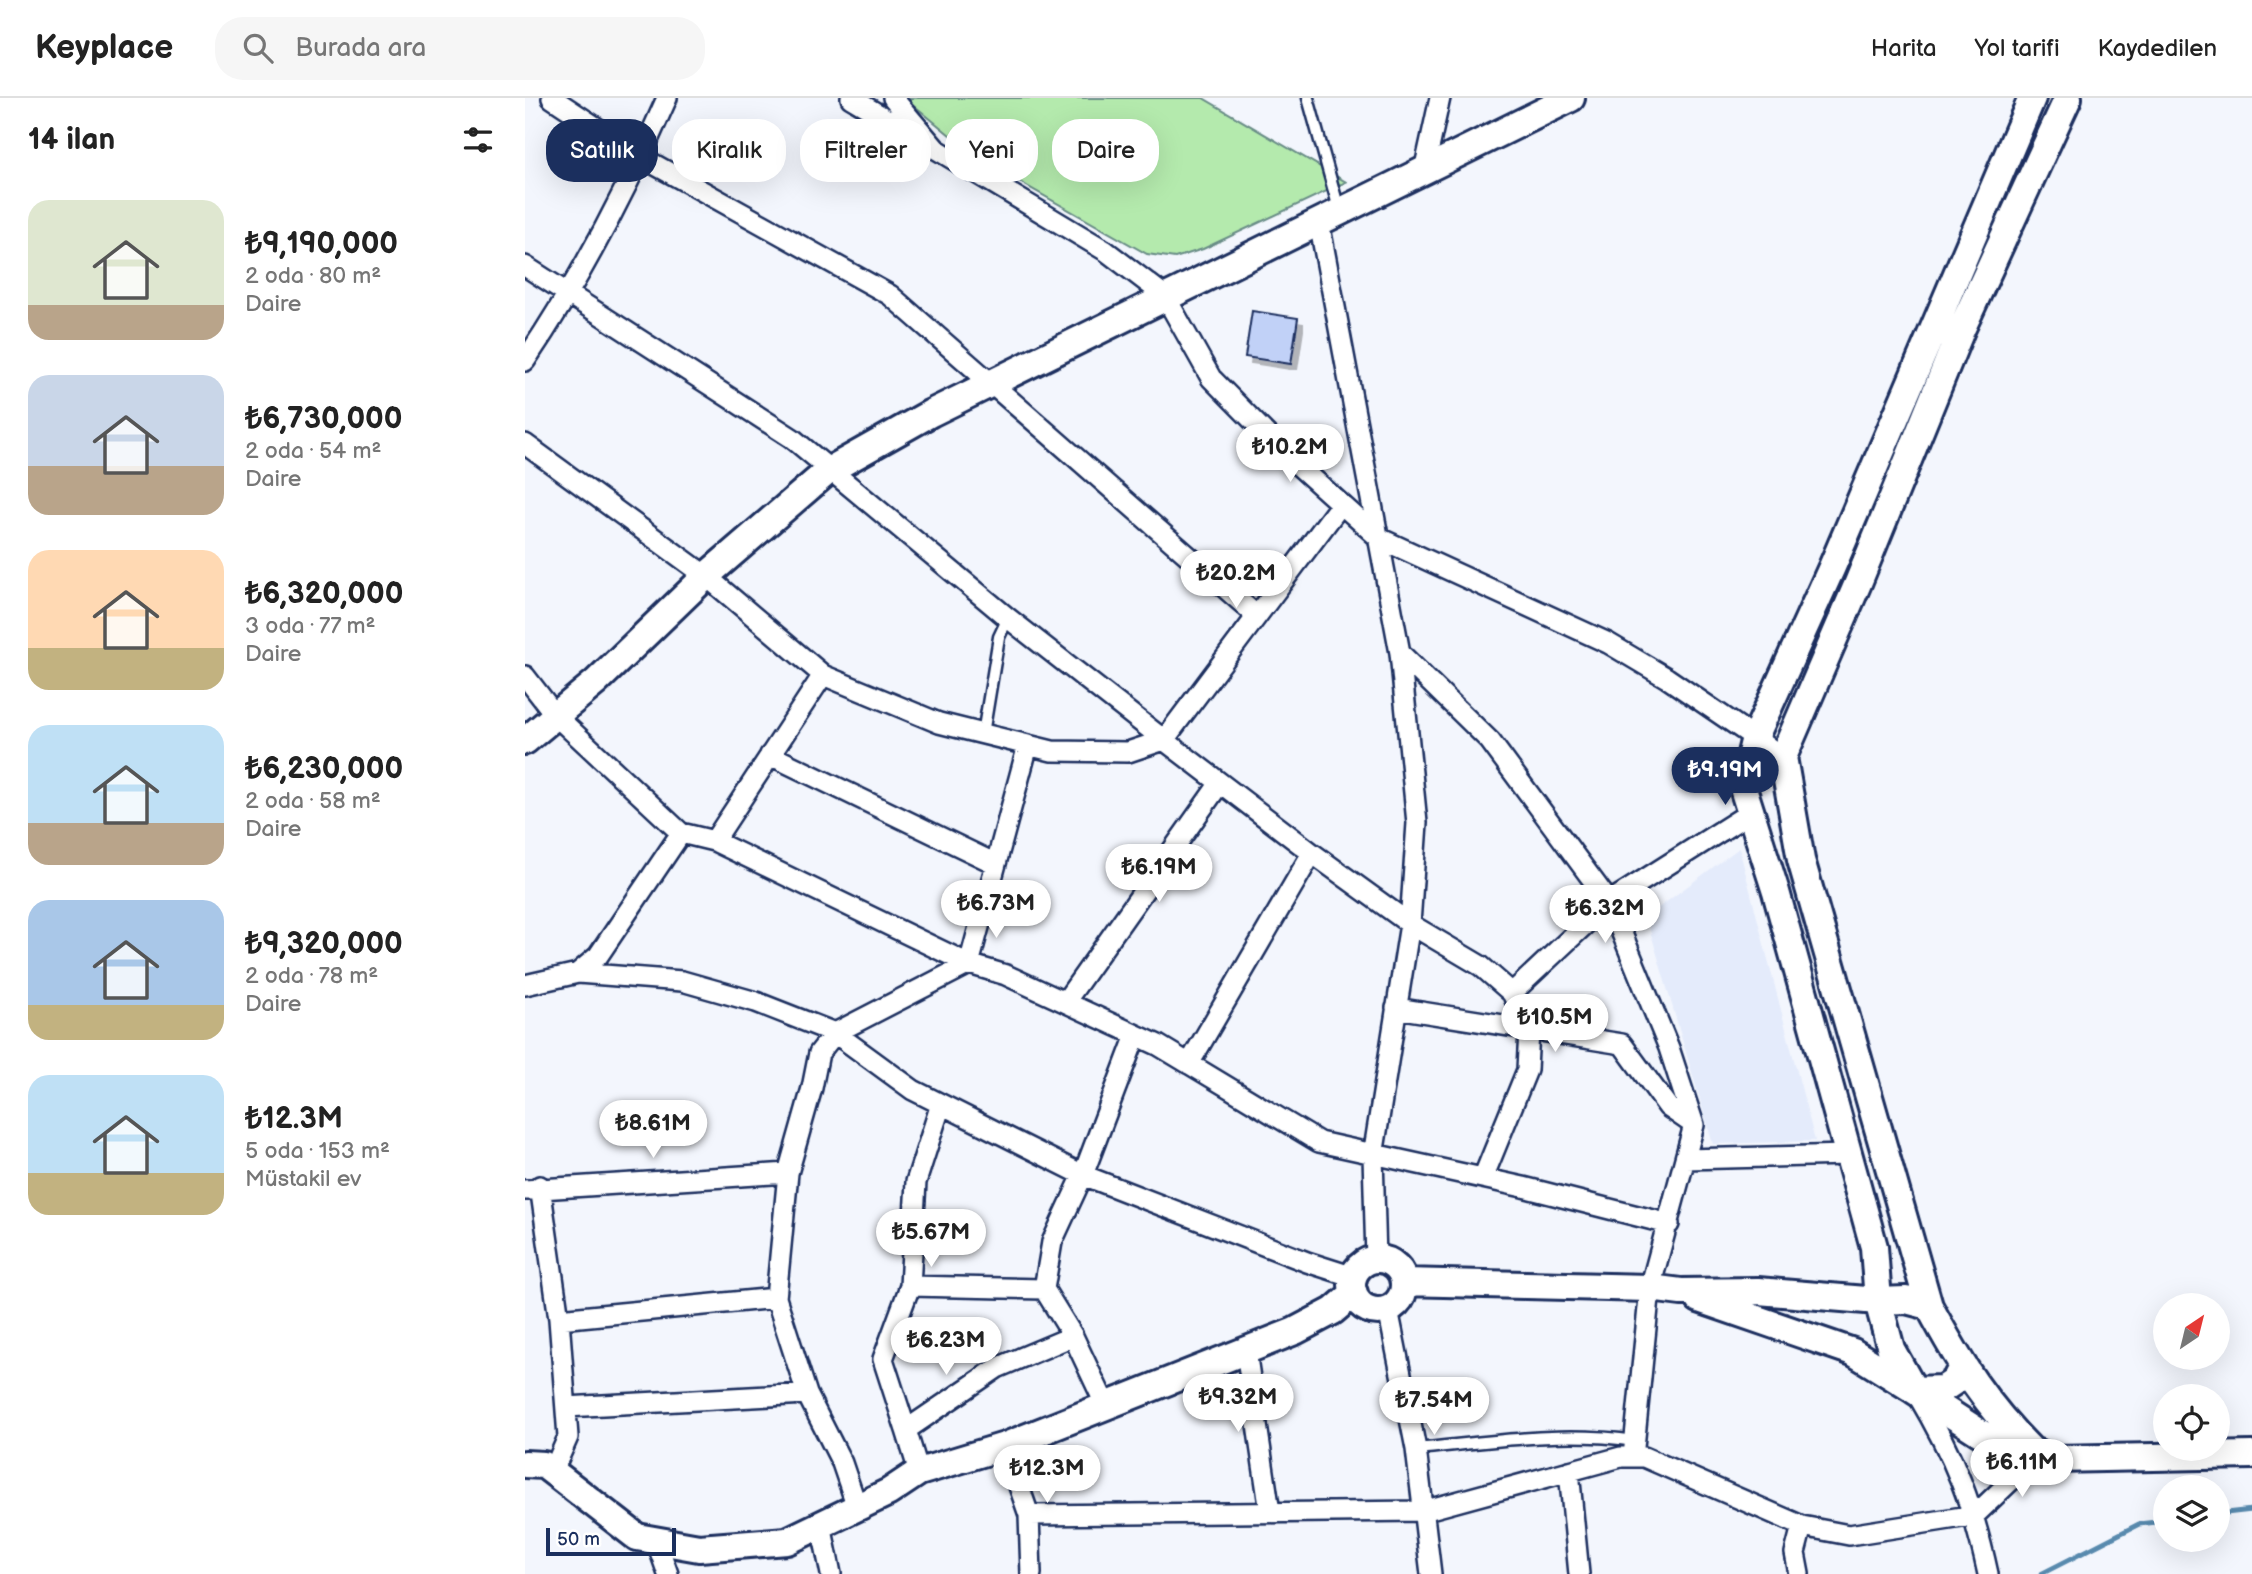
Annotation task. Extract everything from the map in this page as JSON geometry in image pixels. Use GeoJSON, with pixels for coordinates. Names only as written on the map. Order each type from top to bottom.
{"type":"FeatureCollection","features":[{"type":"Feature","properties":{"kind":"street"},"geometry":{"type":"LineString","coordinates":[[552,98],[584,119]]}},
{"type":"Feature","properties":{"kind":"street"},"geometry":{"type":"LineString","coordinates":[[658,119],[667,98]]}},
{"type":"Feature","properties":{"kind":"street"},"geometry":{"type":"LineString","coordinates":[[851,98],[1106,251],[1165,296],[1211,378],[1379,538],[1608,643],[1783,757]]}},
{"type":"Feature","properties":{"kind":"street"},"geometry":{"type":"LineString","coordinates":[[893,98],[936,149]]}},
{"type":"Feature","properties":{"kind":"street"},"geometry":{"type":"LineString","coordinates":[[1424,171],[1440,98]]}},
{"type":"Feature","properties":{"kind":"street"},"geometry":{"type":"LineString","coordinates":[[525,741],[556,716],[706,576],[828,471],[989,384],[1571,98]]}},
{"type":"Feature","properties":{"kind":"street"},"geometry":{"type":"LineString","coordinates":[[1988,1574],[1975,1515],[1947,1444],[1891,1349],[1878,1301],[1874,1247],[1743,788],[1755,737],[1832,567],[2021,111],[2032,98]]}},
{"type":"Feature","properties":{"kind":"street"},"geometry":{"type":"LineString","coordinates":[[2044,1455],[1996,1414],[1962,1367],[1929,1306],[1801,860],[1783,757],[1859,583],[1961,330],[2068,98]]}},
{"type":"Feature","properties":{"kind":"street"},"geometry":{"type":"LineString","coordinates":[[658,166],[890,295],[1257,616]]}},
{"type":"Feature","properties":{"kind":"street"},"geometry":{"type":"LineString","coordinates":[[525,360],[569,295],[628,182]]}},
{"type":"Feature","properties":{"kind":"street"},"geometry":{"type":"LineString","coordinates":[[1330,217],[1379,538],[1400,653],[1417,823],[1410,924],[1373,1156],[1376,1259]]}},
{"type":"Feature","properties":{"kind":"street"},"geometry":{"type":"LineString","coordinates":[[525,266],[792,438],[828,471],[1008,618],[1164,740],[1312,853],[1410,924],[1481,966],[1512,993],[1529,1030],[1527,1070],[1483,1178]]}},
{"type":"Feature","properties":{"kind":"street"},"geometry":{"type":"LineString","coordinates":[[525,444],[706,576],[823,675],[939,723],[1052,751],[1128,752],[1164,740],[1341,504]]}},
{"type":"Feature","properties":{"kind":"street"},"geometry":{"type":"LineString","coordinates":[[1400,653],[1490,741],[1609,902],[1669,1048],[1694,1125],[1650,1288],[1634,1449]]}},
{"type":"Feature","properties":{"kind":"street"},"geometry":{"type":"LineString","coordinates":[[714,841],[823,675]]}},
{"type":"Feature","properties":{"kind":"street"},"geometry":{"type":"LineString","coordinates":[[525,676],[556,716],[681,833],[714,841],[969,964],[1006,975],[1136,1035],[1319,1142],[1483,1178],[1669,1224]]}},
{"type":"Feature","properties":{"kind":"street"},"geometry":{"type":"LineString","coordinates":[[857,1507],[842,1463],[807,1394],[776,1298],[787,1173],[813,1088],[819,1053],[835,1033],[969,964],[1028,745]]}},
{"type":"Feature","properties":{"kind":"street"},"geometry":{"type":"LineString","coordinates":[[770,755],[996,864]]}},
{"type":"Feature","properties":{"kind":"street"},"geometry":{"type":"LineString","coordinates":[[1065,1002],[1220,783]]}},
{"type":"Feature","properties":{"kind":"street"},"geometry":{"type":"LineString","coordinates":[[1512,993],[1609,902],[1751,811]]}},
{"type":"Feature","properties":{"kind":"street"},"geometry":{"type":"LineString","coordinates":[[578,973],[598,956],[681,833]]}},
{"type":"Feature","properties":{"kind":"street"},"geometry":{"type":"LineString","coordinates":[[1189,1064],[1312,853]]}},
{"type":"Feature","properties":{"kind":"street"},"geometry":{"type":"LineString","coordinates":[[525,985],[578,973],[682,981],[756,1002],[835,1033],[913,1090],[1083,1175],[1307,1262],[1354,1285],[1358,1301],[1372,1310],[1388,1309],[1401,1298],[1404,1282],[1397,1267],[1376,1259],[1362,1265],[1354,1285],[1333,1311],[1295,1331],[1005,1446],[919,1472],[857,1507],[786,1541],[699,1548],[637,1537],[544,1465],[525,1464]]}},
{"type":"Feature","properties":{"kind":"street"},"geometry":{"type":"LineString","coordinates":[[1396,1008],[1622,1044],[1668,1107],[1694,1125]]}},
{"type":"Feature","properties":{"kind":"street"},"geometry":{"type":"LineString","coordinates":[[1106,1406],[1073,1336],[1044,1289],[1052,1242],[1083,1175],[1136,1035]]}},
{"type":"Feature","properties":{"kind":"street"},"geometry":{"type":"LineString","coordinates":[[919,1472],[883,1359],[910,1286],[916,1182],[941,1104]]}},
{"type":"Feature","properties":{"kind":"street"},"geometry":{"type":"LineString","coordinates":[[1685,1159],[1848,1155]]}},
{"type":"Feature","properties":{"kind":"street"},"geometry":{"type":"LineString","coordinates":[[553,1471],[568,1437],[566,1407],[559,1319],[532,1188],[787,1173]]}},
{"type":"Feature","properties":{"kind":"street"},"geometry":{"type":"LineString","coordinates":[[1404,1282],[1650,1288],[1681,1293],[1853,1352],[2002,1447],[2044,1455],[2252,1455]]}},
{"type":"Feature","properties":{"kind":"street"},"geometry":{"type":"LineString","coordinates":[[910,1286],[1044,1289]]}},
{"type":"Feature","properties":{"kind":"street"},"geometry":{"type":"LineString","coordinates":[[1681,1293],[1758,1291],[1878,1301],[1906,1300],[1929,1306]]}},
{"type":"Feature","properties":{"kind":"street"},"geometry":{"type":"LineString","coordinates":[[559,1319],[776,1298]]}},
{"type":"Feature","properties":{"kind":"street"},"geometry":{"type":"LineString","coordinates":[[1388,1309],[1416,1449],[1431,1574]]}},
{"type":"Feature","properties":{"kind":"street"},"geometry":{"type":"LineString","coordinates":[[906,1430],[997,1368],[1073,1336]]}},
{"type":"Feature","properties":{"kind":"street"},"geometry":{"type":"LineString","coordinates":[[1246,1351],[1270,1512]]}},
{"type":"Feature","properties":{"kind":"street"},"geometry":{"type":"LineString","coordinates":[[1915,1390],[1943,1389],[1955,1381],[1962,1367]]}},
{"type":"Feature","properties":{"kind":"street"},"geometry":{"type":"LineString","coordinates":[[566,1407],[807,1394]]}},
{"type":"Feature","properties":{"kind":"street"},"geometry":{"type":"LineString","coordinates":[[1005,1446],[1030,1515],[1031,1574]]}},
{"type":"Feature","properties":{"kind":"street"},"geometry":{"type":"LineString","coordinates":[[1030,1515],[1423,1511],[1621,1457],[1634,1449]]}},
{"type":"Feature","properties":{"kind":"street"},"geometry":{"type":"LineString","coordinates":[[1634,1449],[1644,1457],[1802,1526],[1849,1535],[1975,1515],[2019,1473],[2044,1455]]}},
{"type":"Feature","properties":{"kind":"street"},"geometry":{"type":"LineString","coordinates":[[1569,1471],[1579,1574]]}},
{"type":"Feature","properties":{"kind":"street"},"geometry":{"type":"LineString","coordinates":[[821,1525],[831,1574]]}},
{"type":"Feature","properties":{"kind":"street"},"geometry":{"type":"LineString","coordinates":[[1799,1574],[1795,1553],[1802,1526]]}},
{"type":"Feature","properties":{"kind":"street"},"geometry":{"type":"LineString","coordinates":[[656,1540],[668,1574]]}},
{"type":"Feature","properties":{"kind":"lane"},"geometry":{"type":"LineString","coordinates":[[1308,98],[1330,217]]}},
{"type":"Feature","properties":{"kind":"lane"},"geometry":{"type":"LineString","coordinates":[[983,734],[999,637],[1008,618]]}},
{"type":"Feature","properties":{"kind":"lane"},"geometry":{"type":"LineString","coordinates":[[1416,1449],[1539,1437],[1607,1437],[1634,1449]]}},
{"type":"Feature","properties":{"kind":"shaded area"},"geometry":{"type":"Polygon","coordinates":[[[1739,848],[1815,1141],[1713,1144],[1646,917],[1739,848]]]}},
{"type":"Feature","properties":{"kind":"green space"},"geometry":{"type":"Polygon","coordinates":[[[905,98],[1203,98],[1346,182],[1203,249],[1175,258],[1147,254],[1020,182],[1038,182],[1038,119],[945,119],[945,131],[905,98]]]}},
{"type":"Feature","properties":{"kind":"building"},"geometry":{"type":"Polygon","coordinates":[[[1252,311],[1298,318],[1291,364],[1245,357],[1252,311]]]}},
{"type":"Feature","properties":{"kind":"waterway"},"geometry":{"type":"LineString","coordinates":[[2230,1513],[2252,1510]]}},
{"type":"Feature","properties":{"kind":"waterway"},"geometry":{"type":"LineString","coordinates":[[2041,1574],[2139,1524],[2153,1522]]}}]}
